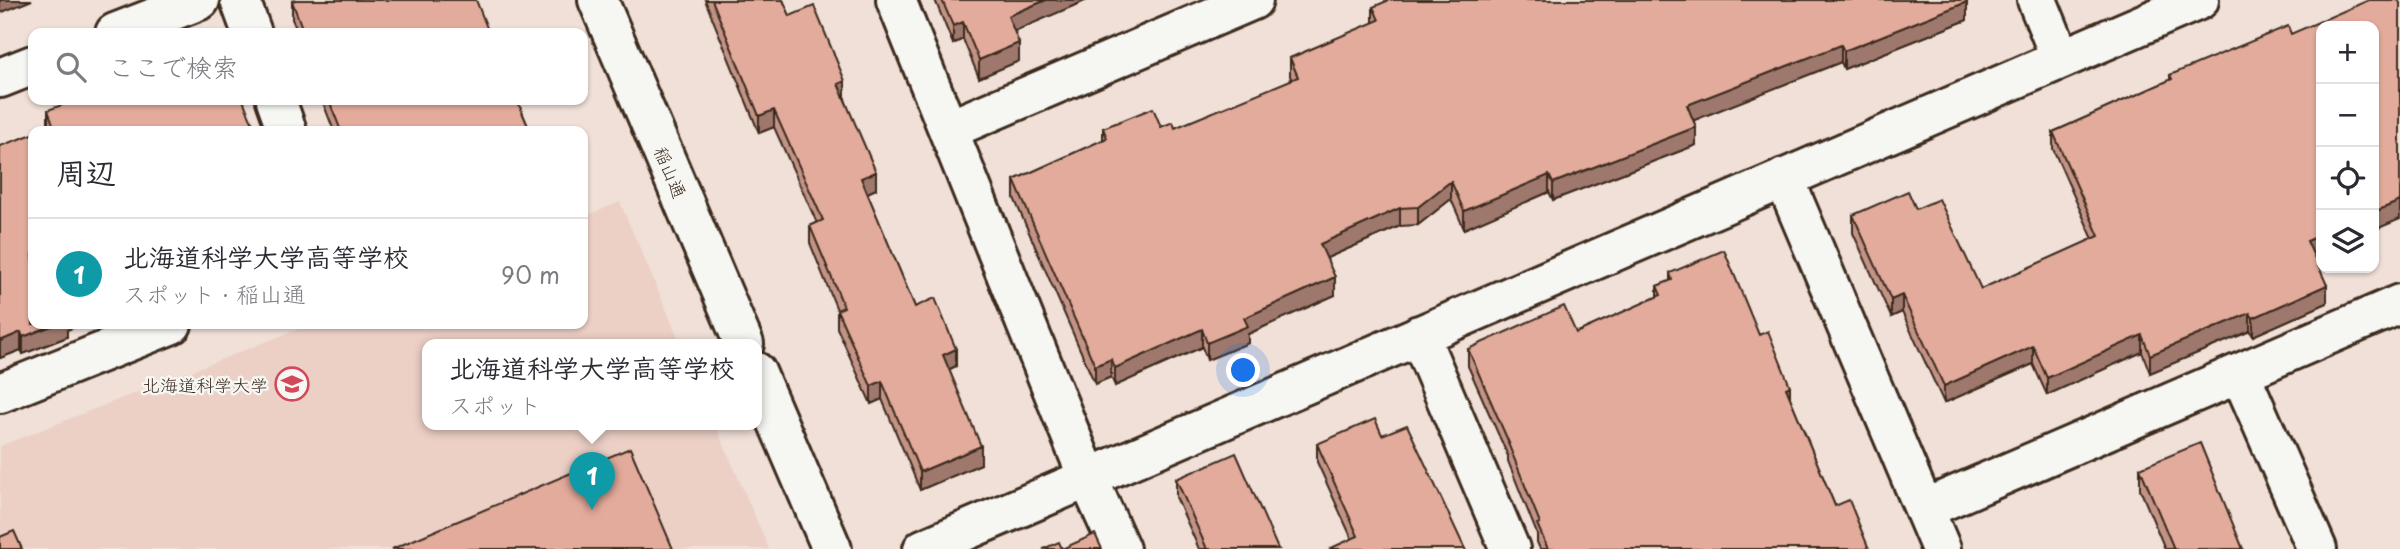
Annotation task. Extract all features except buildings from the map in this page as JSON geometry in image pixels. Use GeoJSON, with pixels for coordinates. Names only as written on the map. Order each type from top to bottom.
{"type":"FeatureCollection","features":[{"type":"Feature","properties":{"kind":"street"},"geometry":{"type":"LineString","coordinates":[[128,28],[200,0]]}},
{"type":"Feature","properties":{"kind":"street"},"geometry":{"type":"LineString","coordinates":[[240,0],[250,28]]}},
{"type":"Feature","properties":{"kind":"street","name":"稲山通"},"geometry":{"type":"LineString","coordinates":[[598,0],[742,339]]}},
{"type":"Feature","properties":{"kind":"street"},"geometry":{"type":"LineString","coordinates":[[896,0],[1119,549]]}},
{"type":"Feature","properties":{"kind":"street"},"geometry":{"type":"LineString","coordinates":[[950,129],[1253,0]]}},
{"type":"Feature","properties":{"kind":"street"},"geometry":{"type":"LineString","coordinates":[[2037,0],[2061,60]]}},
{"type":"Feature","properties":{"kind":"street"},"geometry":{"type":"LineString","coordinates":[[923,549],[2199,0]]}},
{"type":"Feature","properties":{"kind":"street"},"geometry":{"type":"LineString","coordinates":[[0,78],[28,67]]}},
{"type":"Feature","properties":{"kind":"street"},"geometry":{"type":"LineString","coordinates":[[278,105],[286,126]]}},
{"type":"Feature","properties":{"kind":"street"},"geometry":{"type":"LineString","coordinates":[[1784,178],[1941,549]]}},
{"type":"Feature","properties":{"kind":"street"},"geometry":{"type":"LineString","coordinates":[[1924,509],[2400,304]]}},
{"type":"Feature","properties":{"kind":"street"},"geometry":{"type":"LineString","coordinates":[[0,393],[160,329]]}},
{"type":"Feature","properties":{"kind":"street"},"geometry":{"type":"LineString","coordinates":[[1419,335],[1510,549]]}},
{"type":"Feature","properties":{"kind":"street"},"geometry":{"type":"LineString","coordinates":[[2240,373],[2317,549]]}},
{"type":"Feature","properties":{"kind":"street"},"geometry":{"type":"LineString","coordinates":[[762,384],[832,549]]}},
{"type":"Feature","properties":{"kind":"shaded area","name":"北海道科学大学"},"geometry":{"type":"Polygon","coordinates":[[[620,202],[679,339],[422,339],[422,430],[718,430],[769,549],[0,549],[0,446],[298,329],[588,329],[588,215],[620,202]]]}},
{"type":"Feature","properties":{"kind":"place","name":"北海道科学大学"},"geometry":{"type":"Point","coordinates":[292,384]}},
{"type":"Feature","properties":{"kind":"place","name":"北海道科学大学高等学校"},"geometry":{"type":"Point","coordinates":[592,510]}}]}
